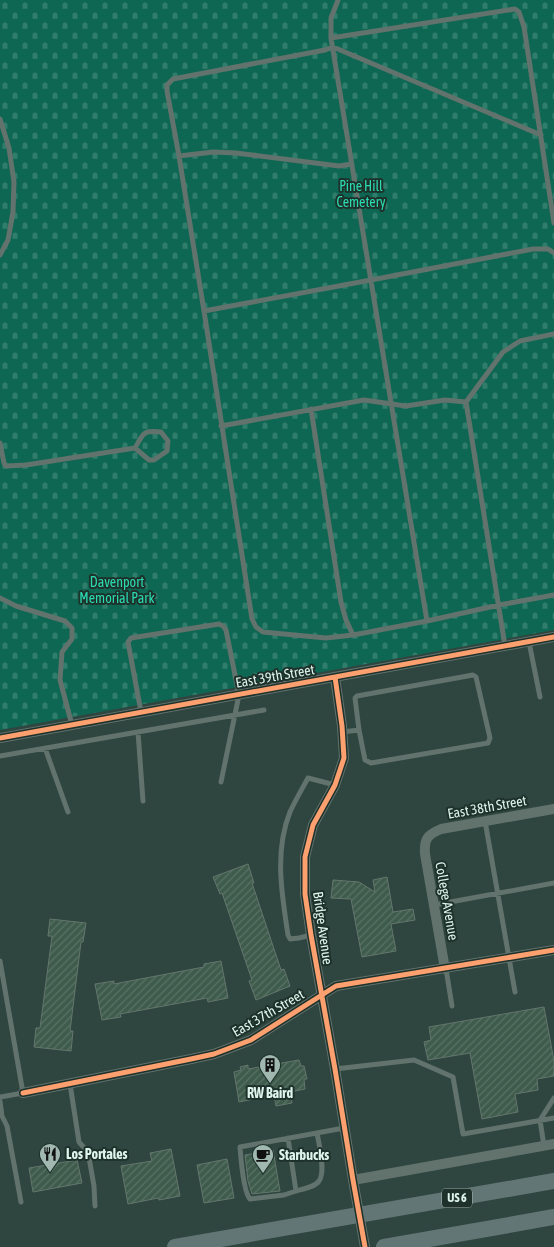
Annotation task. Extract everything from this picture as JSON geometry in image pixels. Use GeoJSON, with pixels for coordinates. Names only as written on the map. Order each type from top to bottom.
{"type":"FeatureCollection","features":[{"type":"Feature","properties":{"kind":"main road","name":"US 6"},"geometry":{"type":"LineString","coordinates":[[174,1247],[554,1181]]}},
{"type":"Feature","properties":{"kind":"main road"},"geometry":{"type":"LineString","coordinates":[[384,1247],[554,1217]]}},
{"type":"Feature","properties":{"kind":"street","name":"East 39th Street"},"geometry":{"type":"LineString","coordinates":[[0,738],[554,637]]}},
{"type":"Feature","properties":{"kind":"street","name":"Bridge Avenue"},"geometry":{"type":"LineString","coordinates":[[335,677],[344,758],[334,785],[313,826],[305,857],[305,894],[365,1247]]}},
{"type":"Feature","properties":{"kind":"street","name":"East 38th Street"},"geometry":{"type":"LineString","coordinates":[[427,838],[433,832],[441,829],[554,809]]}},
{"type":"Feature","properties":{"kind":"street","name":"College Avenue"},"geometry":{"type":"LineString","coordinates":[[427,838],[424,846],[425,854],[445,969]]}},
{"type":"Feature","properties":{"kind":"street","name":"East 37th Street"},"geometry":{"type":"LineString","coordinates":[[23,1092],[214,1054],[251,1040],[336,986],[554,950]]}},
{"type":"Feature","properties":{"kind":"street"},"geometry":{"type":"LineString","coordinates":[[353,1180],[549,1145]]}},
{"type":"Feature","properties":{"kind":"lane"},"geometry":{"type":"LineString","coordinates":[[338,0],[331,18],[331,38],[427,621]]}},
{"type":"Feature","properties":{"kind":"lane"},"geometry":{"type":"LineString","coordinates":[[331,38],[515,9],[519,12],[524,27],[554,223]]}},
{"type":"Feature","properties":{"kind":"lane"},"geometry":{"type":"LineString","coordinates":[[541,135],[333,47],[173,79],[167,85],[252,619],[256,627],[263,632],[326,638],[353,635],[554,595]]}},
{"type":"Feature","properties":{"kind":"lane"},"geometry":{"type":"LineString","coordinates":[[0,119],[9,148],[14,182],[13,212],[8,240],[0,255]]}},
{"type":"Feature","properties":{"kind":"lane"},"geometry":{"type":"LineString","coordinates":[[179,156],[213,152],[236,153],[339,166],[352,164]]}},
{"type":"Feature","properties":{"kind":"lane"},"geometry":{"type":"LineString","coordinates":[[204,311],[533,249],[548,249],[554,253]]}},
{"type":"Feature","properties":{"kind":"lane"},"geometry":{"type":"LineString","coordinates":[[505,646],[466,402],[503,352],[520,341],[554,334]]}},
{"type":"Feature","properties":{"kind":"lane"},"geometry":{"type":"LineString","coordinates":[[221,426],[364,400],[406,406],[445,400],[466,402]]}},
{"type":"Feature","properties":{"kind":"lane"},"geometry":{"type":"LineString","coordinates":[[311,409],[341,602],[353,635]]}},
{"type":"Feature","properties":{"kind":"lane"},"geometry":{"type":"LineString","coordinates":[[0,443],[6,466],[26,465],[135,448],[148,431],[160,432],[168,441],[167,451],[154,460],[149,460],[135,448]]}},
{"type":"Feature","properties":{"kind":"lane"},"geometry":{"type":"LineString","coordinates":[[0,598],[16,606],[65,621],[72,628],[72,639],[62,652],[60,680],[72,725]]}},
{"type":"Feature","properties":{"kind":"lane"},"geometry":{"type":"LineString","coordinates":[[141,712],[128,642],[131,638],[218,624],[223,626],[226,630],[239,694],[221,782]]}},
{"type":"Feature","properties":{"kind":"lane"},"geometry":{"type":"LineString","coordinates":[[529,641],[540,697]]}},
{"type":"Feature","properties":{"kind":"lane"},"geometry":{"type":"LineString","coordinates":[[473,675],[476,677],[490,738],[488,743],[371,763],[366,760],[359,730],[356,696],[473,675]]}},
{"type":"Feature","properties":{"kind":"lane"},"geometry":{"type":"LineString","coordinates":[[0,756],[264,710]]}},
{"type":"Feature","properties":{"kind":"lane"},"geometry":{"type":"LineString","coordinates":[[342,732],[359,730]]}},
{"type":"Feature","properties":{"kind":"lane"},"geometry":{"type":"LineString","coordinates":[[138,732],[143,801]]}},
{"type":"Feature","properties":{"kind":"lane"},"geometry":{"type":"LineString","coordinates":[[46,748],[68,812]]}},
{"type":"Feature","properties":{"kind":"lane"},"geometry":{"type":"LineString","coordinates":[[311,935],[290,939],[288,935],[280,864],[282,842],[290,814],[308,778],[334,785]]}},
{"type":"Feature","properties":{"kind":"lane"},"geometry":{"type":"LineString","coordinates":[[485,821],[515,992]]}},
{"type":"Feature","properties":{"kind":"lane"},"geometry":{"type":"LineString","coordinates":[[434,905],[554,883]]}},
{"type":"Feature","properties":{"kind":"lane"},"geometry":{"type":"LineString","coordinates":[[0,961],[2,990],[23,1092],[0,1097]]}},
{"type":"Feature","properties":{"kind":"lane"},"geometry":{"type":"LineString","coordinates":[[445,969],[452,1006]]}},
{"type":"Feature","properties":{"kind":"lane"},"geometry":{"type":"LineString","coordinates":[[335,1069],[414,1060],[453,1077],[464,1134],[554,1118]]}},
{"type":"Feature","properties":{"kind":"lane"},"geometry":{"type":"LineString","coordinates":[[70,1084],[79,1142],[88,1152],[94,1186],[95,1206]]}},
{"type":"Feature","properties":{"kind":"lane"},"geometry":{"type":"LineString","coordinates":[[540,1120],[554,1098]]}},
{"type":"Feature","properties":{"kind":"lane"},"geometry":{"type":"LineString","coordinates":[[0,1101],[2,1116],[7,1126],[21,1202]]}},
{"type":"Feature","properties":{"kind":"lane"},"geometry":{"type":"LineString","coordinates":[[540,1120],[549,1145]]}},
{"type":"Feature","properties":{"kind":"lane"},"geometry":{"type":"LineString","coordinates":[[317,1133],[322,1166],[319,1181],[314,1185],[284,1195],[250,1199],[247,1196],[240,1147],[288,1138],[345,1128]]}},
{"type":"Feature","properties":{"kind":"lane"},"geometry":{"type":"LineString","coordinates":[[288,1138],[296,1191]]}},
{"type":"Feature","properties":{"kind":"green space","name":"Pine Hill Cemetery"},"geometry":{"type":"Polygon","coordinates":[[[0,0],[554,0],[554,630],[0,730],[0,0]]]}},
{"type":"Feature","properties":{"kind":"building"},"geometry":{"type":"Polygon","coordinates":[[[248,864],[254,883],[252,883],[281,970],[284,969],[290,986],[256,1000],[249,981],[252,980],[222,893],[220,894],[213,877],[248,864]]]}},
{"type":"Feature","properties":{"kind":"building"},"geometry":{"type":"Polygon","coordinates":[[[387,877],[393,912],[413,909],[415,920],[391,924],[396,951],[362,957],[351,899],[331,898],[333,880],[359,882],[375,892],[373,880],[387,877]]]}},
{"type":"Feature","properties":{"kind":"building"},"geometry":{"type":"Polygon","coordinates":[[[50,919],[86,923],[83,942],[81,942],[70,1031],[73,1031],[71,1051],[34,1047],[36,1028],[40,1028],[52,936],[48,936],[50,919]]]}},
{"type":"Feature","properties":{"kind":"building"},"geometry":{"type":"Polygon","coordinates":[[[221,961],[228,998],[208,1002],[207,998],[120,1014],[121,1017],[102,1020],[95,984],[114,981],[114,984],[204,967],[204,964],[221,961]]]}},
{"type":"Feature","properties":{"kind":"building"},"geometry":{"type":"Polygon","coordinates":[[[544,1007],[554,1061],[554,1076],[537,1079],[538,1090],[515,1094],[518,1112],[482,1119],[470,1053],[428,1060],[424,1042],[431,1040],[429,1027],[544,1007]]]}},
{"type":"Feature","properties":{"kind":"building","name":"RW Baird"},"geometry":{"type":"Polygon","coordinates":[[[299,1060],[301,1066],[304,1066],[307,1079],[304,1079],[305,1089],[290,1092],[292,1103],[276,1106],[274,1095],[239,1102],[234,1072],[241,1070],[240,1067],[248,1065],[248,1069],[299,1060]]]}},
{"type":"Feature","properties":{"kind":"building"},"geometry":{"type":"Polygon","coordinates":[[[171,1149],[180,1196],[128,1204],[121,1166],[152,1161],[150,1153],[171,1149]]]}},
{"type":"Feature","properties":{"kind":"building"},"geometry":{"type":"Polygon","coordinates":[[[273,1150],[280,1191],[252,1194],[248,1181],[245,1155],[273,1150]]]}},
{"type":"Feature","properties":{"kind":"building"},"geometry":{"type":"Polygon","coordinates":[[[227,1159],[234,1198],[204,1203],[197,1165],[227,1159]]]}},
{"type":"Feature","properties":{"kind":"building"},"geometry":{"type":"Polygon","coordinates":[[[77,1160],[82,1183],[33,1192],[29,1168],[77,1160]]]}},
{"type":"Feature","properties":{"kind":"cycle path"},"geometry":{"type":"LineString","coordinates":[[0,738],[554,637]]}},
{"type":"Feature","properties":{"kind":"cycle path"},"geometry":{"type":"LineString","coordinates":[[335,677],[342,726],[344,758],[335,785],[313,825],[305,857],[305,894],[365,1247]]}},
{"type":"Feature","properties":{"kind":"cycle path"},"geometry":{"type":"LineString","coordinates":[[23,1093],[214,1054],[251,1040],[336,986],[554,950]]}},
{"type":"Feature","properties":{"kind":"place","name":"RW Baird"},"geometry":{"type":"Point","coordinates":[270,1084]}},
{"type":"Feature","properties":{"kind":"place","name":"Los Portales"},"geometry":{"type":"Point","coordinates":[50,1173]}},
{"type":"Feature","properties":{"kind":"place","name":"Starbucks"},"geometry":{"type":"Point","coordinates":[263,1174]}},
{"type":"Feature","properties":{"kind":"park label","name":"Davenport Memorial Park"},"geometry":{"type":"Point","coordinates":[117,590]}}]}
